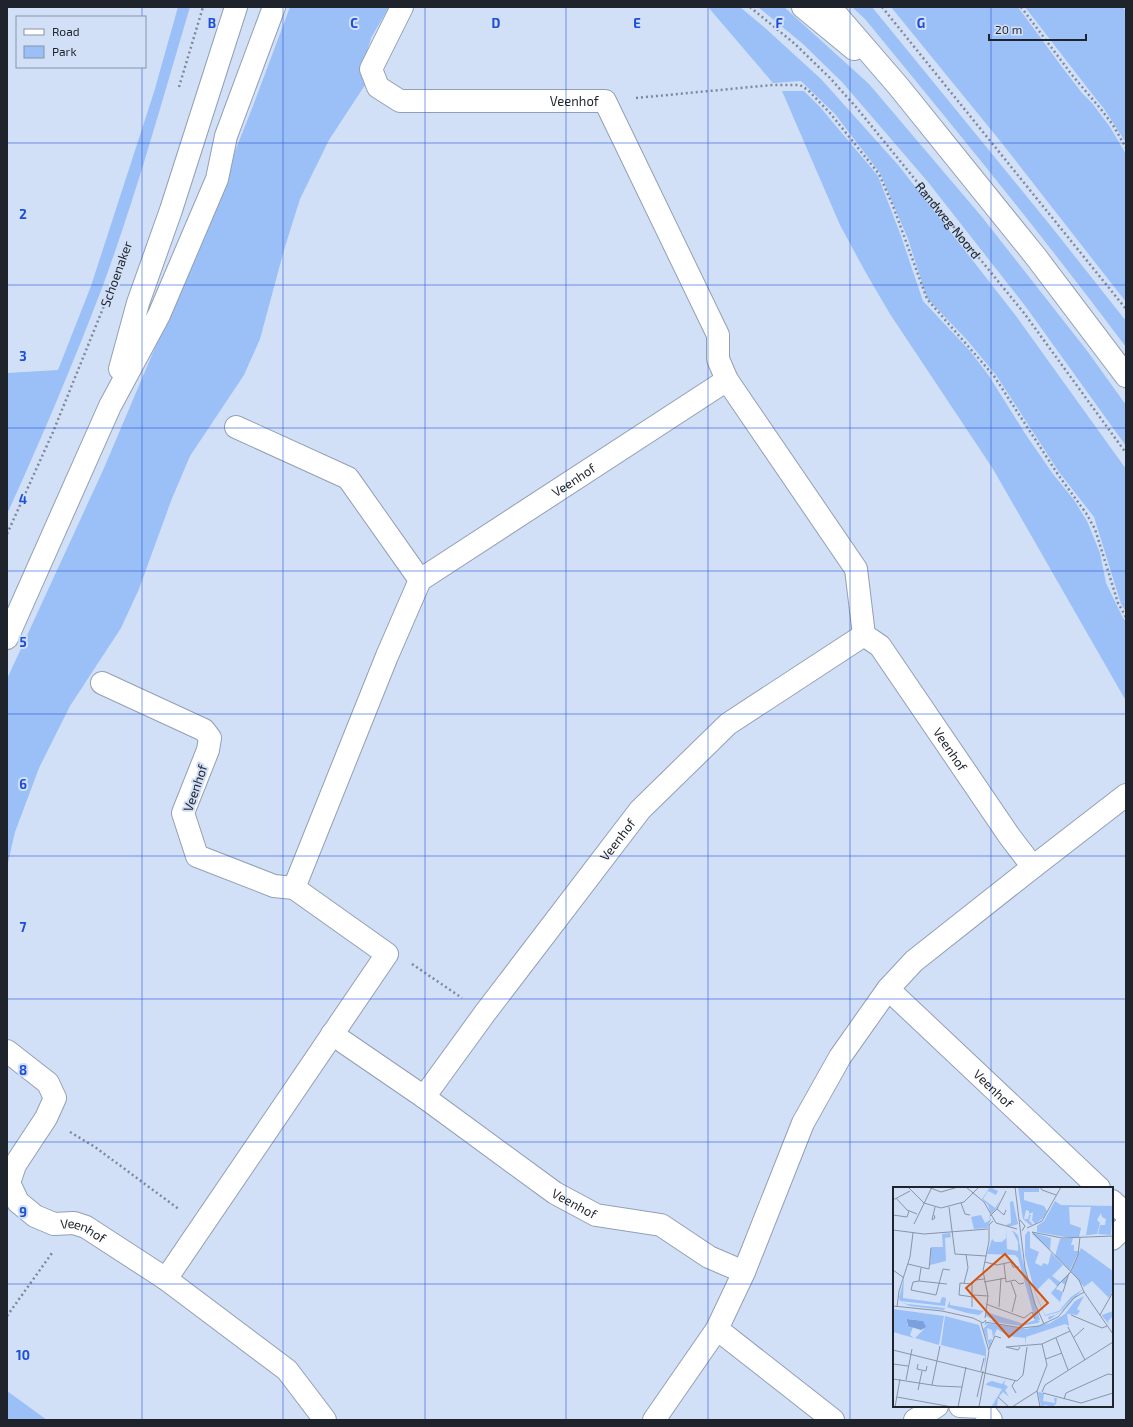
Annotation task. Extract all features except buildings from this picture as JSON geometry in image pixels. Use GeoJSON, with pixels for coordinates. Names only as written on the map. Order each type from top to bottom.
{"type":"FeatureCollection","features":[{"type":"Feature","properties":{"kind":"street"},"geometry":{"type":"LineString","coordinates":[[110,406],[138,303],[173,202],[236,7]]}},
{"type":"Feature","properties":{"kind":"street"},"geometry":{"type":"LineString","coordinates":[[7,638],[110,406],[159,315],[217,179],[226,136],[274,7]]}},
{"type":"Feature","properties":{"kind":"street","name":"Veenhof"},"geometry":{"type":"LineString","coordinates":[[402,7],[371,69],[378,87],[400,101],[605,101],[718,335],[718,359],[727,380],[856,569],[864,635],[880,646],[1010,837],[1033,867]]}},
{"type":"Feature","properties":{"kind":"street"},"geometry":{"type":"LineString","coordinates":[[803,7],[899,87]]}},
{"type":"Feature","properties":{"kind":"street"},"geometry":{"type":"LineString","coordinates":[[830,7],[899,87],[1036,257],[1126,376]]}},
{"type":"Feature","properties":{"kind":"street","name":"Veenhof"},"geometry":{"type":"LineString","coordinates":[[420,580],[727,380]]}},
{"type":"Feature","properties":{"kind":"street"},"geometry":{"type":"LineString","coordinates":[[236,427],[348,478],[420,580],[387,656],[294,888]]}},
{"type":"Feature","properties":{"kind":"street","name":"Veenhof"},"geometry":{"type":"LineString","coordinates":[[424,1097],[485,1013],[640,810],[728,724],[864,635]]}},
{"type":"Feature","properties":{"kind":"street","name":"Veenhof"},"geometry":{"type":"LineString","coordinates":[[102,683],[204,730],[210,738],[208,750],[183,813],[198,856],[274,886],[294,888],[387,954]]}},
{"type":"Feature","properties":{"kind":"street"},"geometry":{"type":"LineString","coordinates":[[654,1420],[717,1329],[744,1272],[803,1123],[840,1057],[888,989],[914,960],[1126,795]]}},
{"type":"Feature","properties":{"kind":"street"},"geometry":{"type":"LineString","coordinates":[[166,1279],[387,954]]}},
{"type":"Feature","properties":{"kind":"street","name":"Veenhof"},"geometry":{"type":"LineString","coordinates":[[888,989],[1098,1187]]}},
{"type":"Feature","properties":{"kind":"street","name":"Veenhof"},"geometry":{"type":"LineString","coordinates":[[332,1034],[424,1097],[555,1193],[596,1215],[661,1225],[709,1257],[744,1272]]}},
{"type":"Feature","properties":{"kind":"street","name":"Veenhof"},"geometry":{"type":"LineString","coordinates":[[7,1051],[48,1083],[55,1098],[46,1118],[15,1165],[9,1183],[18,1202],[35,1216],[54,1224],[74,1223],[86,1227],[166,1279],[287,1370],[325,1420]]}},
{"type":"Feature","properties":{"kind":"street"},"geometry":{"type":"LineString","coordinates":[[1113,1201],[1126,1214]]}},
{"type":"Feature","properties":{"kind":"street"},"geometry":{"type":"LineString","coordinates":[[1113,1239],[1126,1226]]}},
{"type":"Feature","properties":{"kind":"street"},"geometry":{"type":"LineString","coordinates":[[717,1329],[833,1420]]}},
{"type":"Feature","properties":{"kind":"street"},"geometry":{"type":"LineString","coordinates":[[915,1420],[935,1407]]}},
{"type":"Feature","properties":{"kind":"path"},"geometry":{"type":"LineString","coordinates":[[178,89],[203,7]]}},
{"type":"Feature","properties":{"kind":"path","name":"Randweg Noord"},"geometry":{"type":"LineString","coordinates":[[750,7],[795,44],[830,78],[856,107],[1024,313],[1126,452]]}},
{"type":"Feature","properties":{"kind":"path"},"geometry":{"type":"LineString","coordinates":[[882,7],[1126,309]]}},
{"type":"Feature","properties":{"kind":"path"},"geometry":{"type":"LineString","coordinates":[[1022,7],[1072,75],[1113,125],[1126,148]]}},
{"type":"Feature","properties":{"kind":"path"},"geometry":{"type":"LineString","coordinates":[[605,101],[772,86],[800,85],[808,90],[830,113],[878,174],[893,206],[927,299],[994,376],[1059,476],[1086,513],[1095,529],[1118,603],[1126,617]]}},
{"type":"Feature","properties":{"kind":"path","name":"Schoenaker"},"geometry":{"type":"LineString","coordinates":[[7,534],[54,432],[111,288]]}},
{"type":"Feature","properties":{"kind":"path"},"geometry":{"type":"LineString","coordinates":[[387,954],[404,958],[485,1013]]}},
{"type":"Feature","properties":{"kind":"path"},"geometry":{"type":"LineString","coordinates":[[46,1118],[95,1147],[202,1227]]}},
{"type":"Feature","properties":{"kind":"path"},"geometry":{"type":"LineString","coordinates":[[7,1316],[74,1223]]}},
{"type":"Feature","properties":{"kind":"green space"},"geometry":{"type":"Polygon","coordinates":[[[178,7],[190,7],[126,218],[102,288],[80,345],[7,514],[7,373],[58,370],[91,286],[154,92],[178,7]]]}},
{"type":"Feature","properties":{"kind":"green space"},"geometry":{"type":"Polygon","coordinates":[[[290,7],[389,7],[371,38],[362,69],[365,85],[329,140],[300,199],[284,250],[260,339],[244,375],[190,456],[171,501],[139,589],[121,628],[70,706],[39,768],[15,832],[7,867],[7,679],[104,468],[185,277],[253,106],[290,7]]]}},
{"type":"Feature","properties":{"kind":"green space"},"geometry":{"type":"Polygon","coordinates":[[[708,7],[740,7],[821,79],[899,166],[1016,316],[1126,469],[1126,612],[1121,604],[1094,517],[1059,472],[996,375],[967,340],[927,298],[908,239],[880,173],[835,114],[801,81],[773,83],[708,7]]]}},
{"type":"Feature","properties":{"kind":"green space"},"geometry":{"type":"Polygon","coordinates":[[[758,7],[784,7],[869,84],[982,217],[1088,352],[1126,405],[1126,446],[1026,307],[928,182],[842,82],[803,44],[758,7]]]}},
{"type":"Feature","properties":{"kind":"green space"},"geometry":{"type":"Polygon","coordinates":[[[852,7],[872,7],[1050,225],[1126,321],[1126,347],[1030,222],[965,141],[865,19],[852,7]]]}},
{"type":"Feature","properties":{"kind":"green space"},"geometry":{"type":"Polygon","coordinates":[[[891,7],[1018,7],[1062,67],[1110,127],[1126,154],[1126,302],[1001,142],[891,7]]]}},
{"type":"Feature","properties":{"kind":"green space"},"geometry":{"type":"Polygon","coordinates":[[[1025,7],[1122,7],[1126,11],[1126,143],[1105,110],[1025,7]]]}},
{"type":"Feature","properties":{"kind":"green space"},"geometry":{"type":"Polygon","coordinates":[[[782,91],[804,91],[820,107],[878,176],[901,236],[923,301],[970,351],[989,376],[1026,435],[1053,474],[1074,500],[1087,521],[1100,553],[1106,583],[1126,622],[1126,701],[993,469],[890,314],[866,273],[840,225],[782,91]]]}},
{"type":"Feature","properties":{"kind":"green space"},"geometry":{"type":"Polygon","coordinates":[[[7,1391],[47,1420],[7,1420],[7,1391]]]}}]}
